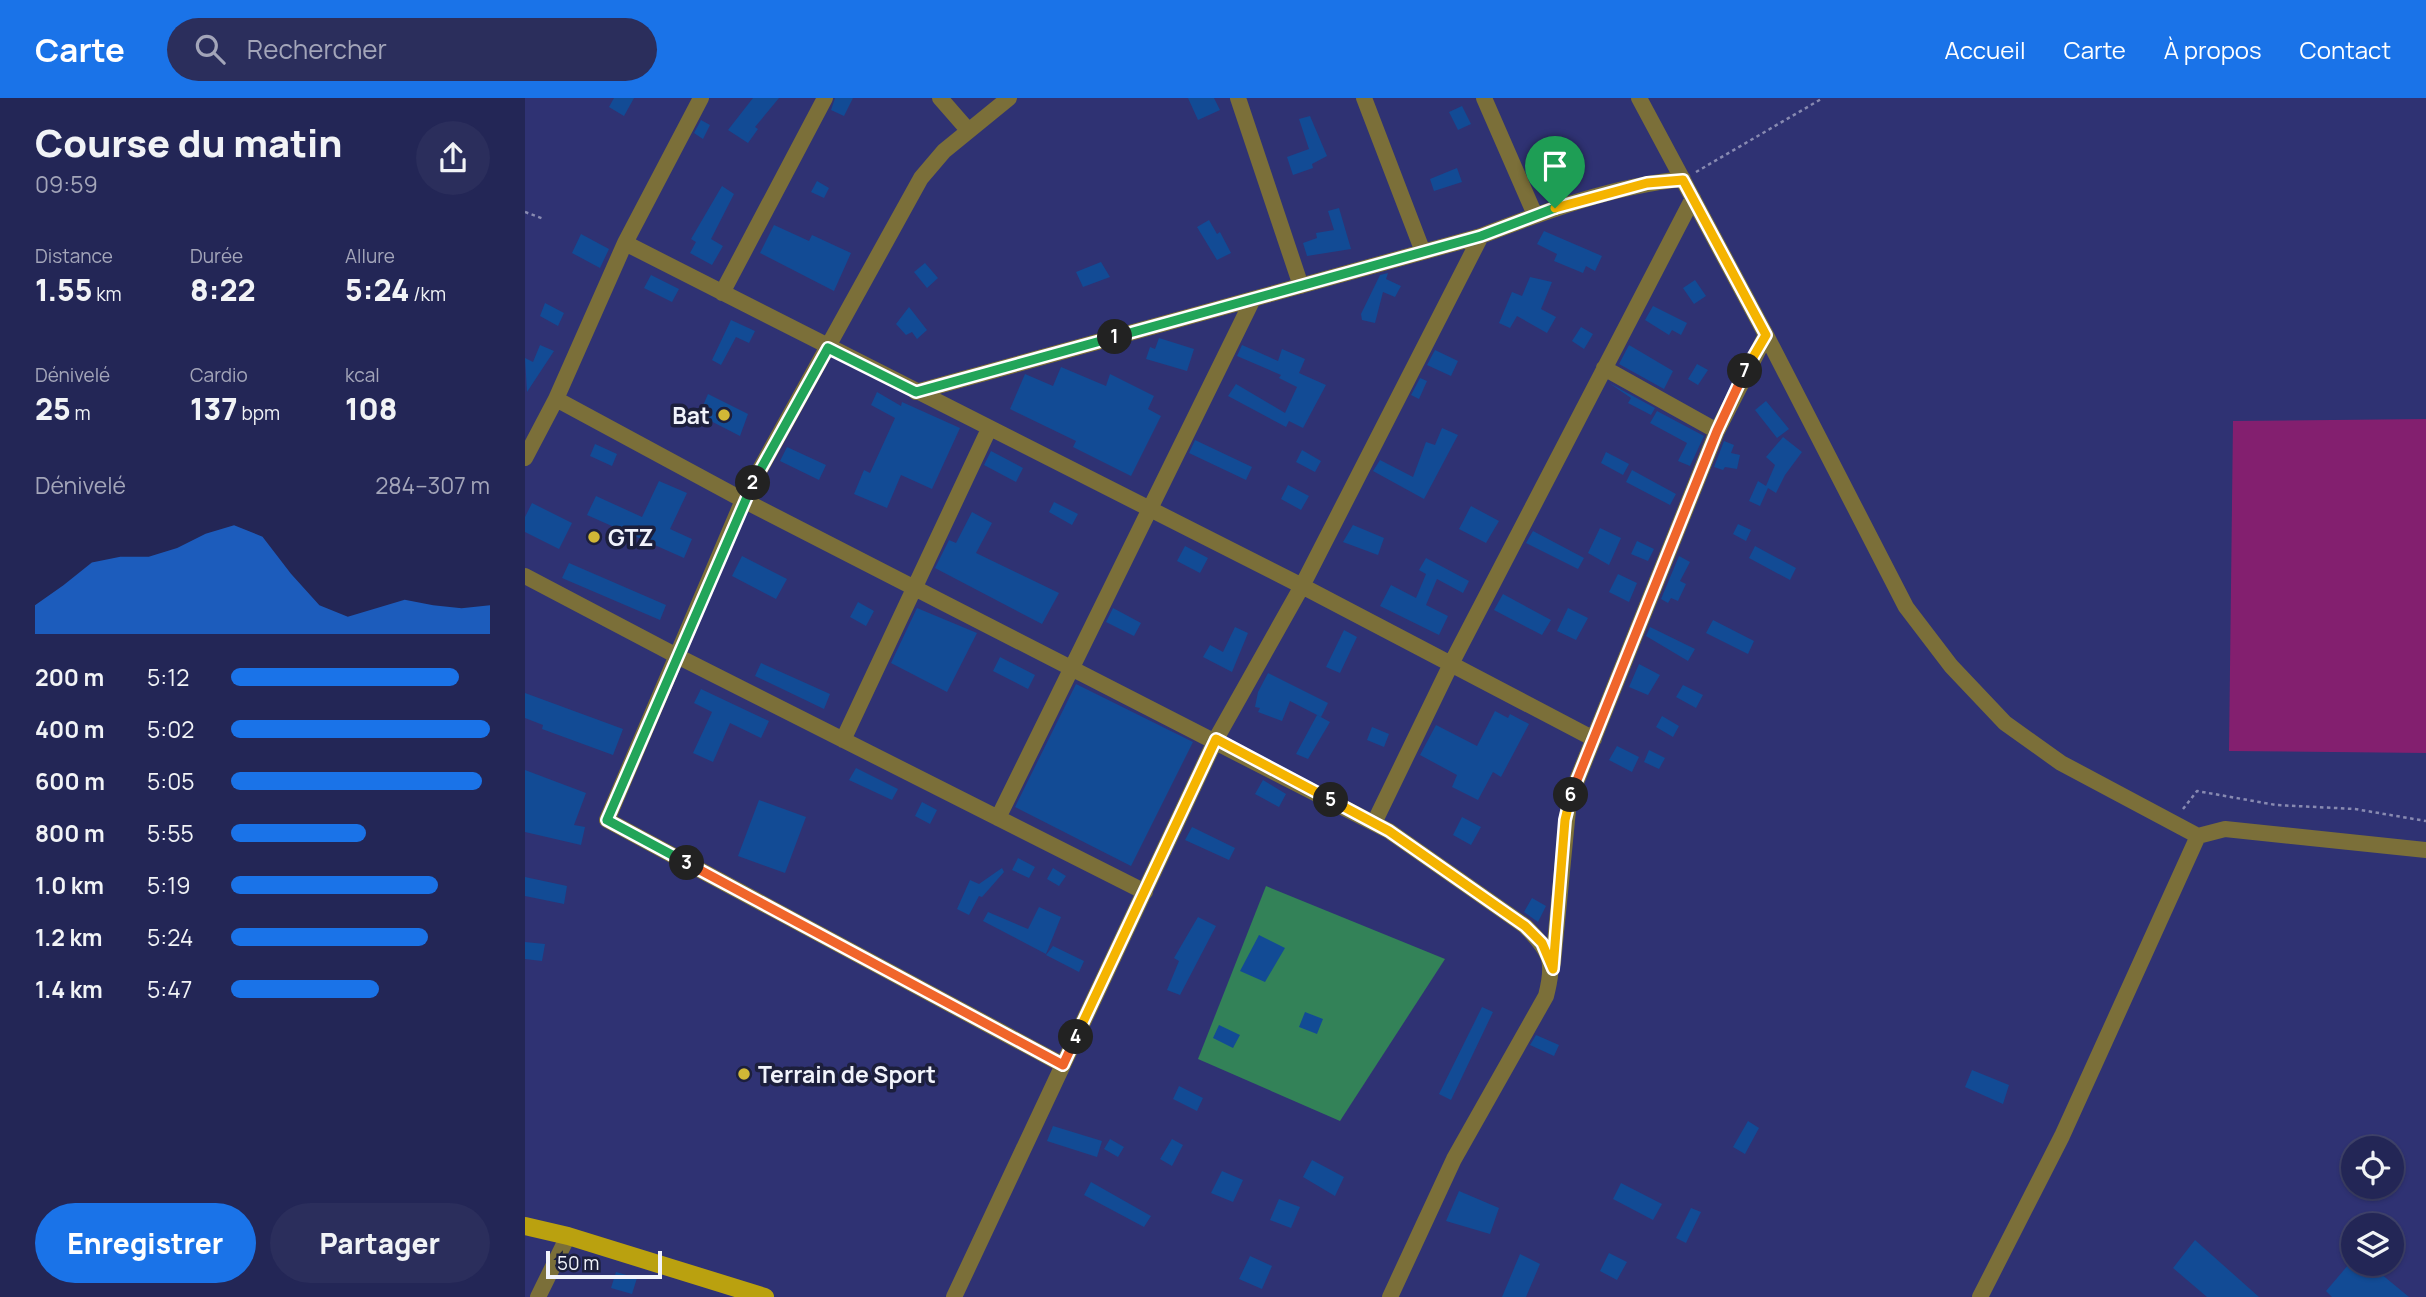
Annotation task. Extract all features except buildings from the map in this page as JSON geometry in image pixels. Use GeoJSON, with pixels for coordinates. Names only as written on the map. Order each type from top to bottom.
{"type":"FeatureCollection","features":[{"type":"Feature","properties":{"kind":"main road"},"geometry":{"type":"LineString","coordinates":[[525,1226],[568,1236],[732,1292],[765,1297]]}},
{"type":"Feature","properties":{"kind":"street"},"geometry":{"type":"LineString","coordinates":[[525,458],[556,398],[625,243],[701,98]]}},
{"type":"Feature","properties":{"kind":"street"},"geometry":{"type":"LineString","coordinates":[[722,293],[825,98]]}},
{"type":"Feature","properties":{"kind":"street"},"geometry":{"type":"LineString","coordinates":[[940,98],[968,130]]}},
{"type":"Feature","properties":{"kind":"street"},"geometry":{"type":"LineString","coordinates":[[1009,98],[944,151],[921,178],[743,500],[607,820],[1063,1065]]}},
{"type":"Feature","properties":{"kind":"street"},"geometry":{"type":"LineString","coordinates":[[1238,98],[1301,286]]}},
{"type":"Feature","properties":{"kind":"street"},"geometry":{"type":"LineString","coordinates":[[1364,98],[1423,252]]}},
{"type":"Feature","properties":{"kind":"street"},"geometry":{"type":"LineString","coordinates":[[1484,98],[1535,215]]}},
{"type":"Feature","properties":{"kind":"street"},"geometry":{"type":"LineString","coordinates":[[1639,98],[1766,335],[1875,553],[1906,607],[1951,666],[2005,723],[2061,763],[2198,836],[2225,830],[2426,850]]}},
{"type":"Feature","properties":{"kind":"street"},"geometry":{"type":"LineString","coordinates":[[916,392],[1481,236],[1535,215],[1647,183],[1683,180]]}},
{"type":"Feature","properties":{"kind":"street"},"geometry":{"type":"LineString","coordinates":[[1374,823],[1451,664],[1693,198]]}},
{"type":"Feature","properties":{"kind":"street"},"geometry":{"type":"LineString","coordinates":[[954,1297],[1216,739],[1302,586],[1481,236]]}},
{"type":"Feature","properties":{"kind":"street"},"geometry":{"type":"LineString","coordinates":[[625,243],[1302,586],[1594,739]]}},
{"type":"Feature","properties":{"kind":"street"},"geometry":{"type":"LineString","coordinates":[[998,818],[1253,299]]}},
{"type":"Feature","properties":{"kind":"street"},"geometry":{"type":"LineString","coordinates":[[1390,1297],[1454,1159],[1546,996],[1553,969],[1569,800],[1717,431],[1766,335]]}},
{"type":"Feature","properties":{"kind":"street"},"geometry":{"type":"LineString","coordinates":[[1604,368],[1717,431]]}},
{"type":"Feature","properties":{"kind":"street"},"geometry":{"type":"LineString","coordinates":[[556,398],[743,500],[1216,739],[1374,823],[1525,926],[1542,943],[1553,969]]}},
{"type":"Feature","properties":{"kind":"street"},"geometry":{"type":"LineString","coordinates":[[843,740],[989,429]]}},
{"type":"Feature","properties":{"kind":"street"},"geometry":{"type":"LineString","coordinates":[[525,576],[677,656],[1145,892]]}},
{"type":"Feature","properties":{"kind":"street"},"geometry":{"type":"LineString","coordinates":[[1980,1297],[2062,1136],[2198,836]]}},
{"type":"Feature","properties":{"kind":"street"},"geometry":{"type":"LineString","coordinates":[[538,1297],[568,1236]]}},
{"type":"Feature","properties":{"kind":"path"},"geometry":{"type":"LineString","coordinates":[[1683,180],[1823,98]]}},
{"type":"Feature","properties":{"kind":"path"},"geometry":{"type":"LineString","coordinates":[[525,212],[544,219]]}},
{"type":"Feature","properties":{"kind":"path"},"geometry":{"type":"LineString","coordinates":[[2198,836],[2182,807],[2197,791],[2276,805],[2355,809],[2426,821]]}},
{"type":"Feature","properties":{"kind":"shaded area"},"geometry":{"type":"Polygon","coordinates":[[[2426,419],[2426,753],[2229,751],[2233,421],[2426,419]]]}},
{"type":"Feature","properties":{"kind":"shaded area"},"geometry":{"type":"Polygon","coordinates":[[[1266,886],[1445,959],[1340,1121],[1198,1059],[1266,886]]]}},
{"type":"Feature","properties":{"kind":"place","name":"Bat"},"geometry":{"type":"Point","coordinates":[724,415]}},
{"type":"Feature","properties":{"kind":"place","name":"GTZ"},"geometry":{"type":"Point","coordinates":[594,537]}},
{"type":"Feature","properties":{"kind":"place","name":"Terrain de Sport"},"geometry":{"type":"Point","coordinates":[744,1074]}},
{"type":"Feature","properties":{"kind":"route"},"geometry":{"type":"LineString","coordinates":[[1683,180],[1766,335],[1741,379],[1717,431],[1569,800],[1553,969],[1542,943],[1525,926],[1389,831],[1216,739],[1063,1065],[607,820],[743,500],[828,348],[916,392],[1481,236],[1555,208],[1647,183],[1683,180]]}}]}
